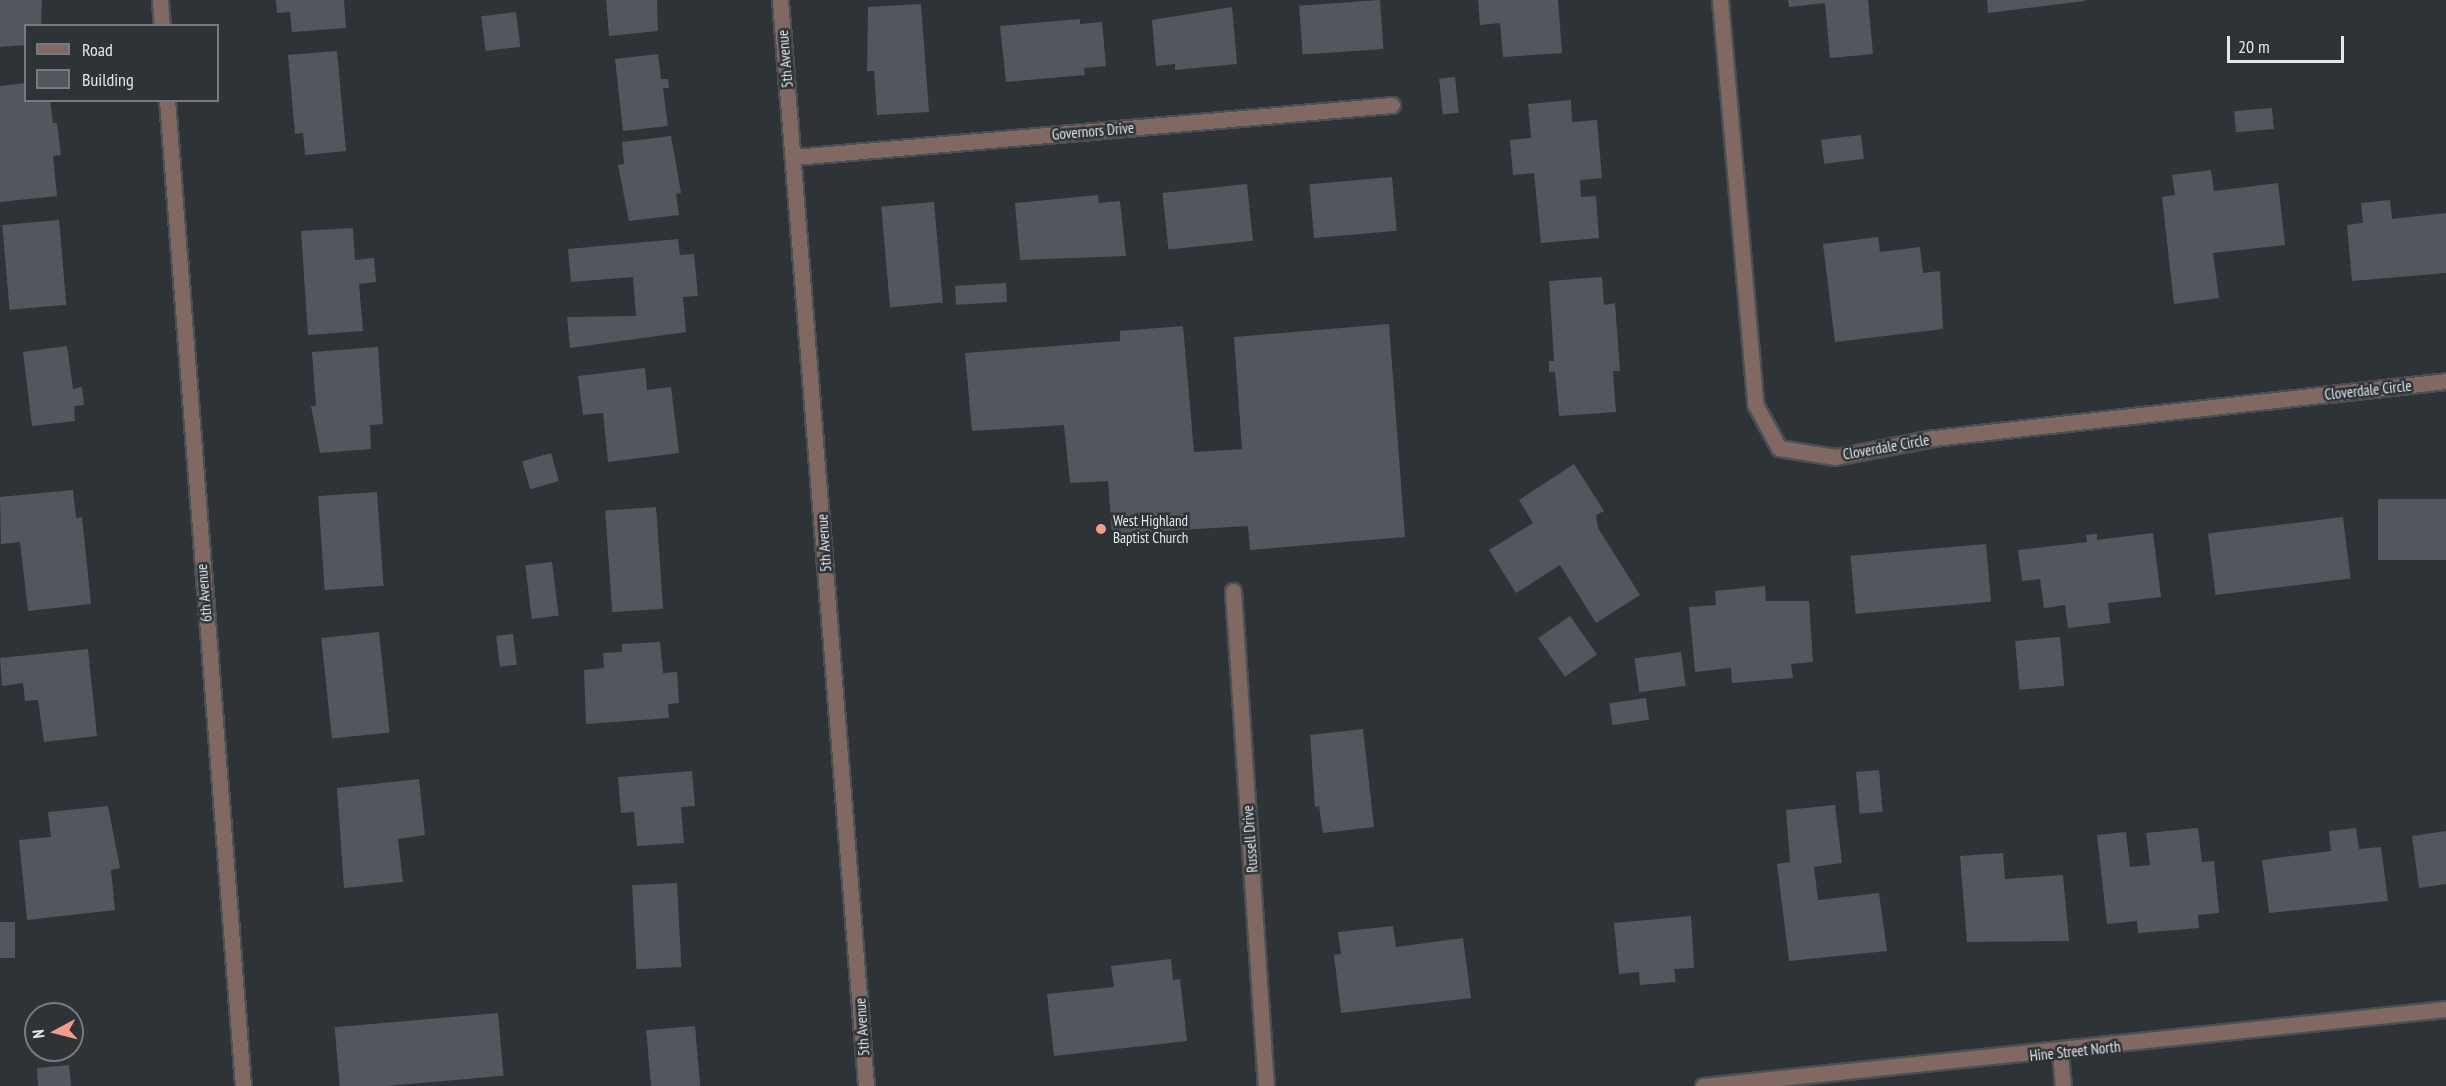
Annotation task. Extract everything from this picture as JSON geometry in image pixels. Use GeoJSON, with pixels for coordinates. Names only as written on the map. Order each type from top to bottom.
{"type":"FeatureCollection","features":[{"type":"Feature","properties":{"kind":"street"},"geometry":{"type":"LineString","coordinates":[[160,0],[162,24]]}},
{"type":"Feature","properties":{"kind":"street","name":"5th Avenue"},"geometry":{"type":"LineString","coordinates":[[780,0],[866,1086]]}},
{"type":"Feature","properties":{"kind":"street","name":"Cloverdale Circle"},"geometry":{"type":"LineString","coordinates":[[1720,0],[1755,404],[1779,448],[1834,457],[1934,438],[2446,381]]}},
{"type":"Feature","properties":{"kind":"street","name":"6th Avenue"},"geometry":{"type":"LineString","coordinates":[[167,102],[243,1086]]}},
{"type":"Feature","properties":{"kind":"street","name":"Governors Drive"},"geometry":{"type":"LineString","coordinates":[[794,157],[1392,105]]}},
{"type":"Feature","properties":{"kind":"street","name":"Russell Drive"},"geometry":{"type":"LineString","coordinates":[[1233,591],[1266,1086]]}},
{"type":"Feature","properties":{"kind":"street","name":"Hine Street North"},"geometry":{"type":"LineString","coordinates":[[1703,1086],[2061,1053],[2446,1009]]}},
{"type":"Feature","properties":{"kind":"street"},"geometry":{"type":"LineString","coordinates":[[2061,1053],[2064,1086]]}},
{"type":"Feature","properties":{"kind":"building"},"geometry":{"type":"Polygon","coordinates":[[[0,0],[42,0],[41,24],[24,24],[24,45],[0,47],[0,0]]]}},
{"type":"Feature","properties":{"kind":"building"},"geometry":{"type":"Polygon","coordinates":[[[276,0],[344,0],[346,28],[292,32],[290,12],[277,13],[276,0]]]}},
{"type":"Feature","properties":{"kind":"building"},"geometry":{"type":"Polygon","coordinates":[[[606,0],[657,0],[658,31],[609,36],[606,0]]]}},
{"type":"Feature","properties":{"kind":"building"},"geometry":{"type":"Polygon","coordinates":[[[1380,0],[1383,49],[1303,55],[1299,6],[1380,0]]]}},
{"type":"Feature","properties":{"kind":"building"},"geometry":{"type":"Polygon","coordinates":[[[1478,0],[1558,0],[1562,53],[1503,57],[1500,23],[1480,25],[1478,0]]]}},
{"type":"Feature","properties":{"kind":"building"},"geometry":{"type":"Polygon","coordinates":[[[1788,0],[1868,0],[1873,54],[1830,58],[1825,3],[1789,7],[1788,0]]]}},
{"type":"Feature","properties":{"kind":"building"},"geometry":{"type":"Polygon","coordinates":[[[1987,0],[2085,0],[2085,1],[1988,13],[1987,0]]]}},
{"type":"Feature","properties":{"kind":"building"},"geometry":{"type":"Polygon","coordinates":[[[921,4],[929,112],[877,115],[874,71],[867,71],[868,7],[921,4]]]}},
{"type":"Feature","properties":{"kind":"building"},"geometry":{"type":"Polygon","coordinates":[[[1232,7],[1237,64],[1175,70],[1175,64],[1156,66],[1152,20],[1232,7]]]}},
{"type":"Feature","properties":{"kind":"building"},"geometry":{"type":"Polygon","coordinates":[[[516,12],[520,47],[486,51],[481,16],[516,12]]]}},
{"type":"Feature","properties":{"kind":"building"},"geometry":{"type":"Polygon","coordinates":[[[1080,19],[1080,24],[1102,22],[1106,66],[1084,68],[1085,75],[1006,82],[1000,26],[1080,19]]]}},
{"type":"Feature","properties":{"kind":"building"},"geometry":{"type":"Polygon","coordinates":[[[337,51],[346,151],[305,155],[303,133],[295,134],[288,55],[337,51]]]}},
{"type":"Feature","properties":{"kind":"building"},"geometry":{"type":"Polygon","coordinates":[[[658,54],[661,79],[668,79],[669,88],[663,88],[668,126],[623,131],[615,59],[658,54]]]}},
{"type":"Feature","properties":{"kind":"building"},"geometry":{"type":"Polygon","coordinates":[[[1455,77],[1459,113],[1443,114],[1439,79],[1455,77]]]}},
{"type":"Feature","properties":{"kind":"building"},"geometry":{"type":"Polygon","coordinates":[[[24,83],[24,102],[50,102],[53,123],[57,123],[61,155],[53,156],[57,196],[0,202],[0,86],[24,83]]]}},
{"type":"Feature","properties":{"kind":"building"},"geometry":{"type":"Polygon","coordinates":[[[1571,100],[1572,122],[1597,120],[1602,178],[1580,180],[1581,197],[1596,196],[1599,238],[1541,243],[1534,173],[1513,175],[1510,140],[1531,138],[1528,104],[1571,100]]]}},
{"type":"Feature","properties":{"kind":"building"},"geometry":{"type":"Polygon","coordinates":[[[2272,108],[2274,129],[2236,132],[2234,111],[2272,108]]]}},
{"type":"Feature","properties":{"kind":"building"},"geometry":{"type":"Polygon","coordinates":[[[1861,135],[1864,159],[1824,164],[1821,140],[1861,135]]]}},
{"type":"Feature","properties":{"kind":"building"},"geometry":{"type":"Polygon","coordinates":[[[671,136],[681,193],[676,194],[679,215],[629,221],[618,165],[624,164],[622,142],[671,136]]]}},
{"type":"Feature","properties":{"kind":"building"},"geometry":{"type":"Polygon","coordinates":[[[2211,170],[2214,191],[2278,183],[2285,245],[2213,253],[2219,298],[2174,304],[2162,197],[2175,195],[2172,175],[2211,170]]]}},
{"type":"Feature","properties":{"kind":"building"},"geometry":{"type":"Polygon","coordinates":[[[1392,177],[1397,231],[1314,238],[1309,184],[1392,177]]]}},
{"type":"Feature","properties":{"kind":"building"},"geometry":{"type":"Polygon","coordinates":[[[1247,184],[1253,241],[1168,250],[1162,193],[1247,184]]]}},
{"type":"Feature","properties":{"kind":"building"},"geometry":{"type":"Polygon","coordinates":[[[1098,195],[1099,203],[1120,201],[1126,256],[1020,260],[1015,203],[1098,195]]]}},
{"type":"Feature","properties":{"kind":"building"},"geometry":{"type":"Polygon","coordinates":[[[2390,200],[2392,219],[2446,213],[2446,273],[2352,281],[2347,225],[2363,223],[2361,203],[2390,200]]]}},
{"type":"Feature","properties":{"kind":"building"},"geometry":{"type":"Polygon","coordinates":[[[934,202],[943,303],[890,307],[881,207],[934,202]]]}},
{"type":"Feature","properties":{"kind":"building"},"geometry":{"type":"Polygon","coordinates":[[[59,220],[66,305],[10,310],[2,225],[59,220]]]}},
{"type":"Feature","properties":{"kind":"building"},"geometry":{"type":"Polygon","coordinates":[[[353,228],[355,260],[374,258],[376,282],[359,284],[363,331],[308,335],[301,231],[353,228]]]}},
{"type":"Feature","properties":{"kind":"building"},"geometry":{"type":"Polygon","coordinates":[[[1878,237],[1880,252],[1920,247],[1923,273],[1940,271],[1943,329],[1835,342],[1823,244],[1878,237]]]}},
{"type":"Feature","properties":{"kind":"building"},"geometry":{"type":"Polygon","coordinates":[[[678,239],[680,255],[694,254],[698,296],[683,297],[686,332],[570,348],[567,317],[636,316],[633,277],[571,282],[568,249],[678,239]]]}},
{"type":"Feature","properties":{"kind":"building"},"geometry":{"type":"Polygon","coordinates":[[[1602,277],[1604,305],[1615,303],[1620,371],[1613,371],[1616,412],[1559,416],[1555,372],[1549,372],[1549,361],[1554,361],[1549,281],[1602,277]]]}},
{"type":"Feature","properties":{"kind":"building"},"geometry":{"type":"Polygon","coordinates":[[[1006,283],[1007,302],[956,305],[955,286],[1006,283]]]}},
{"type":"Feature","properties":{"kind":"building"},"geometry":{"type":"Polygon","coordinates":[[[1389,324],[1405,537],[1250,550],[1248,526],[1112,534],[1108,481],[1070,483],[1064,425],[972,431],[965,353],[1120,341],[1120,331],[1183,326],[1194,452],[1242,449],[1234,337],[1389,324]]]}},
{"type":"Feature","properties":{"kind":"building"},"geometry":{"type":"Polygon","coordinates":[[[67,346],[73,389],[82,387],[84,405],[74,406],[75,421],[32,426],[23,352],[67,346]]]}},
{"type":"Feature","properties":{"kind":"building"},"geometry":{"type":"Polygon","coordinates":[[[378,347],[383,424],[370,425],[371,449],[320,453],[311,406],[316,406],[312,352],[378,347]]]}},
{"type":"Feature","properties":{"kind":"building"},"geometry":{"type":"Polygon","coordinates":[[[645,368],[647,390],[671,387],[679,453],[608,462],[603,413],[583,415],[578,376],[645,368]]]}},
{"type":"Feature","properties":{"kind":"building"},"geometry":{"type":"Polygon","coordinates":[[[551,453],[559,481],[530,489],[522,461],[551,453]]]}},
{"type":"Feature","properties":{"kind":"building"},"geometry":{"type":"Polygon","coordinates":[[[1574,464],[1604,511],[1596,515],[1598,528],[1640,595],[1596,623],[1560,565],[1516,593],[1489,550],[1533,523],[1519,500],[1574,464]]]}},
{"type":"Feature","properties":{"kind":"building"},"geometry":{"type":"Polygon","coordinates":[[[73,490],[76,518],[82,517],[91,604],[28,611],[20,542],[1,544],[0,497],[73,490]]]}},
{"type":"Feature","properties":{"kind":"building"},"geometry":{"type":"Polygon","coordinates":[[[377,492],[384,586],[325,590],[318,496],[377,492]]]}},
{"type":"Feature","properties":{"kind":"building"},"geometry":{"type":"Polygon","coordinates":[[[2378,499],[2446,499],[2446,560],[2378,560],[2378,499]]]}},
{"type":"Feature","properties":{"kind":"building"},"geometry":{"type":"Polygon","coordinates":[[[656,507],[663,609],[612,612],[605,511],[656,507]]]}},
{"type":"Feature","properties":{"kind":"building"},"geometry":{"type":"Polygon","coordinates":[[[2343,517],[2351,579],[2216,595],[2208,534],[2343,517]]]}},
{"type":"Feature","properties":{"kind":"building"},"geometry":{"type":"Polygon","coordinates":[[[2153,533],[2161,597],[2108,603],[2110,623],[2068,628],[2065,605],[2044,608],[2040,579],[2022,581],[2018,550],[2087,542],[2086,535],[2097,534],[2097,540],[2153,533]]]}},
{"type":"Feature","properties":{"kind":"building"},"geometry":{"type":"Polygon","coordinates":[[[1986,544],[1991,602],[1856,614],[1851,556],[1986,544]]]}},
{"type":"Feature","properties":{"kind":"building"},"geometry":{"type":"Polygon","coordinates":[[[552,562],[559,616],[532,619],[525,565],[552,562]]]}},
{"type":"Feature","properties":{"kind":"building"},"geometry":{"type":"Polygon","coordinates":[[[1765,586],[1766,601],[1809,601],[1813,662],[1791,664],[1793,678],[1732,683],[1731,668],[1695,672],[1689,607],[1716,605],[1715,591],[1765,586]]]}},
{"type":"Feature","properties":{"kind":"building"},"geometry":{"type":"Polygon","coordinates":[[[1570,616],[1597,655],[1565,677],[1538,638],[1570,616]]]}},
{"type":"Feature","properties":{"kind":"building"},"geometry":{"type":"Polygon","coordinates":[[[379,632],[390,732],[332,739],[321,638],[379,632]]]}},
{"type":"Feature","properties":{"kind":"building"},"geometry":{"type":"Polygon","coordinates":[[[513,634],[517,665],[500,667],[496,636],[513,634]]]}},
{"type":"Feature","properties":{"kind":"building"},"geometry":{"type":"Polygon","coordinates":[[[2060,637],[2064,686],[2019,690],[2015,641],[2060,637]]]}},
{"type":"Feature","properties":{"kind":"building"},"geometry":{"type":"Polygon","coordinates":[[[660,642],[663,673],[677,672],[679,703],[668,704],[669,718],[586,724],[584,670],[604,668],[603,653],[622,652],[622,644],[660,642]]]}},
{"type":"Feature","properties":{"kind":"building"},"geometry":{"type":"Polygon","coordinates":[[[88,649],[97,736],[44,742],[38,700],[25,701],[23,683],[2,686],[0,658],[88,649]]]}},
{"type":"Feature","properties":{"kind":"building"},"geometry":{"type":"Polygon","coordinates":[[[1681,652],[1686,686],[1639,692],[1634,659],[1681,652]]]}},
{"type":"Feature","properties":{"kind":"building"},"geometry":{"type":"Polygon","coordinates":[[[1646,698],[1649,720],[1612,725],[1609,703],[1646,698]]]}},
{"type":"Feature","properties":{"kind":"building"},"geometry":{"type":"Polygon","coordinates":[[[1363,729],[1374,827],[1323,833],[1319,806],[1315,807],[1310,735],[1363,729]]]}},
{"type":"Feature","properties":{"kind":"building"},"geometry":{"type":"Polygon","coordinates":[[[1879,770],[1883,812],[1860,814],[1856,772],[1879,770]]]}},
{"type":"Feature","properties":{"kind":"building"},"geometry":{"type":"Polygon","coordinates":[[[692,771],[695,806],[681,807],[684,843],[637,846],[634,812],[621,813],[618,777],[692,771]]]}},
{"type":"Feature","properties":{"kind":"building"},"geometry":{"type":"Polygon","coordinates":[[[419,779],[425,835],[398,839],[403,882],[344,888],[337,788],[419,779]]]}},
{"type":"Feature","properties":{"kind":"building"},"geometry":{"type":"Polygon","coordinates":[[[1835,805],[1842,863],[1814,867],[1818,900],[1879,893],[1887,951],[1789,961],[1777,864],[1790,862],[1786,810],[1835,805]]]}},
{"type":"Feature","properties":{"kind":"building"},"geometry":{"type":"Polygon","coordinates":[[[108,806],[120,868],[111,870],[115,910],[27,920],[19,840],[51,837],[48,812],[108,806]]]}},
{"type":"Feature","properties":{"kind":"building"},"geometry":{"type":"Polygon","coordinates":[[[2198,828],[2202,862],[2214,861],[2219,913],[2198,915],[2199,928],[2138,933],[2137,921],[2107,924],[2097,835],[2126,832],[2130,867],[2150,865],[2146,833],[2198,828]]]}},
{"type":"Feature","properties":{"kind":"building"},"geometry":{"type":"Polygon","coordinates":[[[2356,828],[2359,849],[2381,847],[2388,901],[2269,913],[2262,860],[2331,851],[2329,831],[2356,828]]]}},
{"type":"Feature","properties":{"kind":"building"},"geometry":{"type":"Polygon","coordinates":[[[2446,831],[2446,884],[2419,888],[2412,836],[2446,831]]]}},
{"type":"Feature","properties":{"kind":"building"},"geometry":{"type":"Polygon","coordinates":[[[2003,853],[2005,879],[2063,875],[2069,941],[1967,942],[1960,856],[2003,853]]]}},
{"type":"Feature","properties":{"kind":"building"},"geometry":{"type":"Polygon","coordinates":[[[677,883],[681,967],[636,969],[632,885],[677,883]]]}},
{"type":"Feature","properties":{"kind":"building"},"geometry":{"type":"Polygon","coordinates":[[[1691,916],[1694,968],[1674,969],[1676,982],[1640,985],[1639,972],[1619,974],[1614,923],[1691,916]]]}},
{"type":"Feature","properties":{"kind":"building"},"geometry":{"type":"Polygon","coordinates":[[[0,922],[15,922],[15,958],[0,958],[0,922]]]}},
{"type":"Feature","properties":{"kind":"building"},"geometry":{"type":"Polygon","coordinates":[[[1393,926],[1396,947],[1463,938],[1471,998],[1341,1013],[1334,955],[1341,954],[1338,932],[1393,926]]]}},
{"type":"Feature","properties":{"kind":"building"},"geometry":{"type":"Polygon","coordinates":[[[1171,959],[1173,980],[1180,979],[1187,1041],[1054,1056],[1047,994],[1114,987],[1111,966],[1171,959]]]}},
{"type":"Feature","properties":{"kind":"building"},"geometry":{"type":"Polygon","coordinates":[[[498,1013],[503,1076],[386,1086],[340,1086],[335,1027],[498,1013]]]}},
{"type":"Feature","properties":{"kind":"building"},"geometry":{"type":"Polygon","coordinates":[[[695,1026],[700,1086],[651,1086],[646,1030],[695,1026]]]}},
{"type":"Feature","properties":{"kind":"building"},"geometry":{"type":"Polygon","coordinates":[[[69,1065],[71,1086],[38,1086],[37,1068],[69,1065]]]}},
{"type":"Feature","properties":{"kind":"place","name":"West Highland Baptist Church"},"geometry":{"type":"Point","coordinates":[1101,529]}}]}
